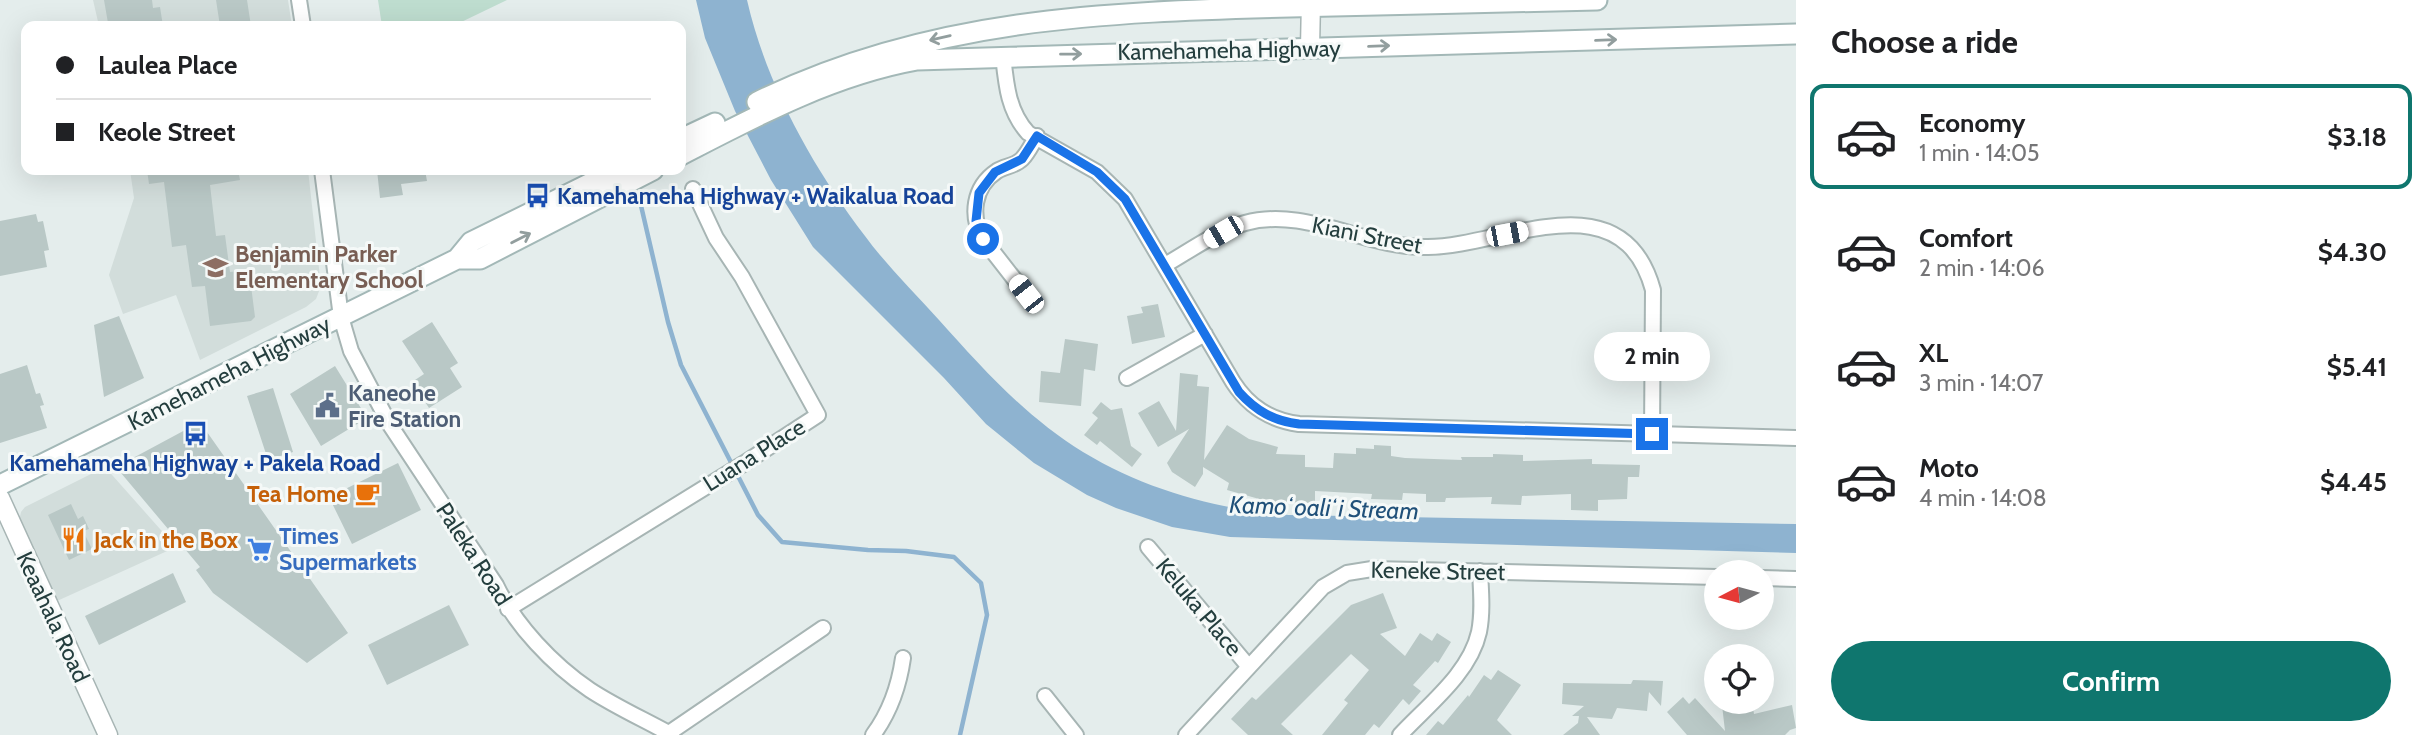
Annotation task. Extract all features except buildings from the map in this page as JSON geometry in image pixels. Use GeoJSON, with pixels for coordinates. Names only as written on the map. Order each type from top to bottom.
{"type":"FeatureCollection","features":[{"type":"Feature","properties":{"kind":"main road","name":"Kamehameha Highway"},"geometry":{"type":"LineString","coordinates":[[686,137],[731,122],[897,48],[1112,6],[1597,0]]}},
{"type":"Feature","properties":{"kind":"main road"},"geometry":{"type":"LineString","coordinates":[[1003,55],[1007,25]]}},
{"type":"Feature","properties":{"kind":"main road","name":"Kamehameha Highway"},"geometry":{"type":"LineString","coordinates":[[792,93],[894,64],[941,57],[1796,34]]}},
{"type":"Feature","properties":{"kind":"main road","name":"Kamehameha Highway"},"geometry":{"type":"LineString","coordinates":[[686,152],[731,122]]}},
{"type":"Feature","properties":{"kind":"main road","name":"Kamehameha Highway"},"geometry":{"type":"LineString","coordinates":[[0,485],[457,258],[471,242],[607,175]]}},
{"type":"Feature","properties":{"kind":"main road","name":"Kamehameha Highway"},"geometry":{"type":"LineString","coordinates":[[457,258],[480,259],[643,175]]}},
{"type":"Feature","properties":{"kind":"street"},"geometry":{"type":"LineString","coordinates":[[299,0],[302,21]]}},
{"type":"Feature","properties":{"kind":"street"},"geometry":{"type":"LineString","coordinates":[[1310,48],[1311,3]]}},
{"type":"Feature","properties":{"kind":"street"},"geometry":{"type":"LineString","coordinates":[[1003,55],[1008,94],[1014,113],[1028,133],[1097,172],[1115,188],[1134,211],[1246,400],[1264,414],[1287,422],[1796,438]]}},
{"type":"Feature","properties":{"kind":"street"},"geometry":{"type":"LineString","coordinates":[[1026,294],[978,231],[975,211],[983,185],[995,172],[1022,159],[1037,136]]}},
{"type":"Feature","properties":{"kind":"street","name":"Paleka Road"},"geometry":{"type":"LineString","coordinates":[[323,175],[341,317],[351,351],[390,425],[496,585],[508,609],[554,659],[591,690],[670,734]]}},
{"type":"Feature","properties":{"kind":"street","name":"Luana Place"},"geometry":{"type":"LineString","coordinates":[[508,609],[743,464],[817,415],[742,277],[716,238],[693,189]]}},
{"type":"Feature","properties":{"kind":"street","name":"Kiani Street"},"geometry":{"type":"LineString","coordinates":[[1165,264],[1233,227],[1268,219],[1293,220],[1393,244],[1426,247],[1560,224],[1599,228],[1612,233],[1633,249],[1646,268],[1653,290],[1652,434]]}},
{"type":"Feature","properties":{"kind":"street"},"geometry":{"type":"LineString","coordinates":[[1127,378],[1205,334]]}},
{"type":"Feature","properties":{"kind":"street","name":"Keaahala Road"},"geometry":{"type":"LineString","coordinates":[[0,498],[108,735]]}},
{"type":"Feature","properties":{"kind":"street","name":"Keluka Place"},"geometry":{"type":"LineString","coordinates":[[1148,547],[1249,667]]}},
{"type":"Feature","properties":{"kind":"street","name":"Keneke Street"},"geometry":{"type":"LineString","coordinates":[[1186,735],[1316,594],[1339,576],[1372,569],[1704,577]]}},
{"type":"Feature","properties":{"kind":"street"},"geometry":{"type":"LineString","coordinates":[[1400,735],[1462,668],[1474,649],[1480,628],[1480,572]]}},
{"type":"Feature","properties":{"kind":"street"},"geometry":{"type":"LineString","coordinates":[[1774,578],[1796,579]]}},
{"type":"Feature","properties":{"kind":"street"},"geometry":{"type":"LineString","coordinates":[[670,734],[823,628]]}},
{"type":"Feature","properties":{"kind":"street"},"geometry":{"type":"LineString","coordinates":[[873,735],[882,723],[899,685],[903,659]]}},
{"type":"Feature","properties":{"kind":"street"},"geometry":{"type":"LineString","coordinates":[[1045,696],[1076,735]]}},
{"type":"Feature","properties":{"kind":"shaded area"},"geometry":{"type":"Polygon","coordinates":[[[93,0],[288,0],[291,21],[98,21],[93,0]]]}},
{"type":"Feature","properties":{"kind":"shaded area","name":"Benjamin Parker Elementary School"},"geometry":{"type":"Polygon","coordinates":[[[131,175],[309,175],[321,286],[316,299],[306,307],[200,360],[176,295],[123,314],[109,275],[134,198],[131,175]]]}},
{"type":"Feature","properties":{"kind":"shaded area"},"geometry":{"type":"Polygon","coordinates":[[[105,467],[176,547],[57,601],[19,521],[21,512],[25,507],[105,467]]]}},
{"type":"Feature","properties":{"kind":"green space"},"geometry":{"type":"Polygon","coordinates":[[[378,0],[507,0],[463,21],[381,21],[378,0]]]}},
{"type":"Feature","properties":{"kind":"water"},"geometry":{"type":"Polygon","coordinates":[[[696,0],[747,0],[766,63],[794,124],[827,182],[873,247],[972,356],[1024,408],[1062,438],[1107,465],[1182,495],[1235,508],[1289,515],[1796,524],[1796,553],[1230,537],[1172,527],[1087,495],[1034,463],[986,424],[944,378],[813,247],[771,180],[735,111],[705,38],[696,0]]]}},
{"type":"Feature","properties":{"kind":"waterway"},"geometry":{"type":"LineString","coordinates":[[639,197],[668,322],[681,365],[758,515],[782,542],[954,557],[981,583],[987,615],[960,735]]}},
{"type":"Feature","properties":{"kind":"place","name":"Kamehameha Highway + Waikalua Road"},"geometry":{"type":"Point","coordinates":[537,196]}},
{"type":"Feature","properties":{"kind":"place","name":"Benjamin Parker Elementary School"},"geometry":{"type":"Point","coordinates":[215,267]}},
{"type":"Feature","properties":{"kind":"place","name":"Kaneohe Fire Station"},"geometry":{"type":"Point","coordinates":[328,406]}},
{"type":"Feature","properties":{"kind":"place","name":"Kamehameha Highway + Pakela Road"},"geometry":{"type":"Point","coordinates":[195,433]}},
{"type":"Feature","properties":{"kind":"place","name":"Tea Home"},"geometry":{"type":"Point","coordinates":[368,494]}},
{"type":"Feature","properties":{"kind":"place","name":"Jack in the Box"},"geometry":{"type":"Point","coordinates":[74,540]}},
{"type":"Feature","properties":{"kind":"place","name":"Times Supermarkets"},"geometry":{"type":"Point","coordinates":[259,549]}},
{"type":"Feature","properties":{"kind":"route"},"geometry":{"type":"LineString","coordinates":[[983,239],[978,231],[975,211],[983,185],[995,172],[1022,159],[1037,136],[1097,172],[1125,199],[1142,223],[1239,392],[1264,414],[1299,424],[1652,434]]}},
{"type":"Feature","properties":{"kind":"water label","name":"Kamoʻoaliʻi Stream"},"geometry":{"type":"Point","coordinates":[1324,508]}}]}
